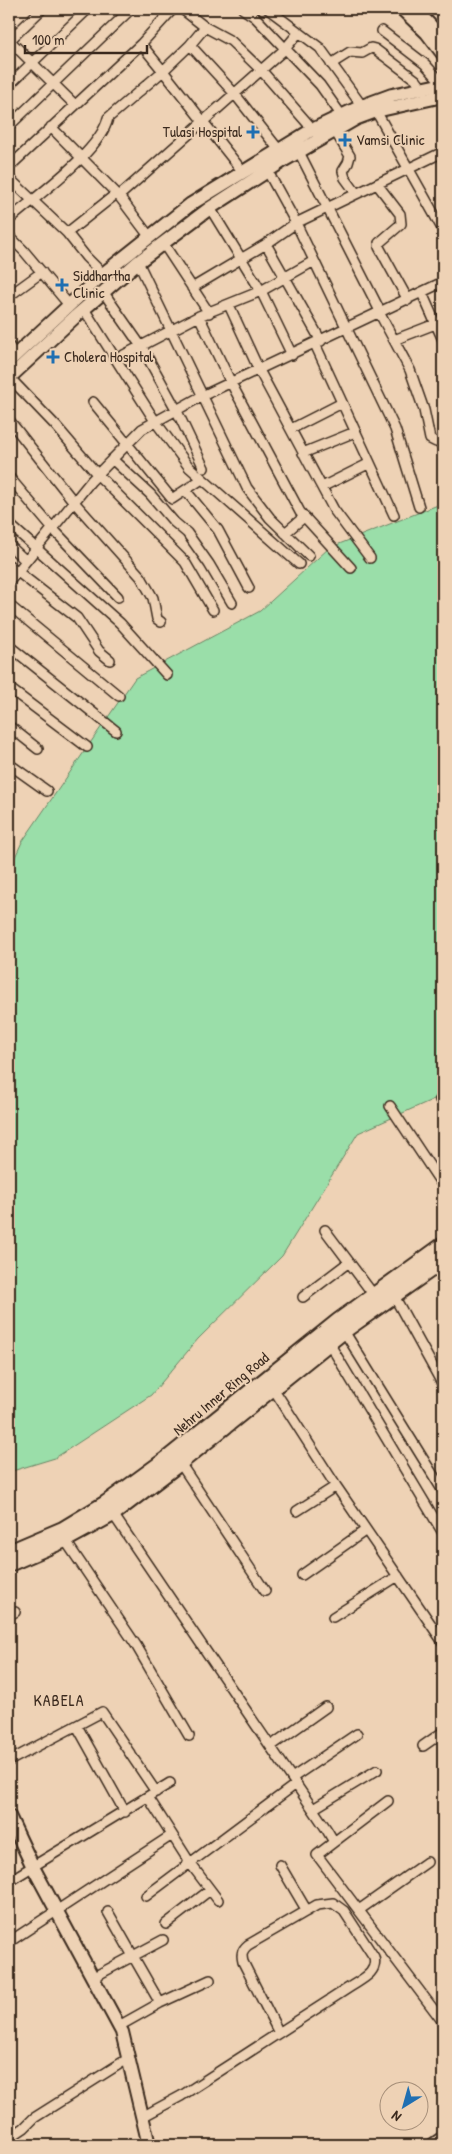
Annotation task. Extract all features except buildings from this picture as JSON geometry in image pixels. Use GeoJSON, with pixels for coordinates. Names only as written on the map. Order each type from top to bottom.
{"type":"FeatureCollection","features":[{"type":"Feature","properties":{"kind":"main road","name":"Nehru Inner Ring Road"},"geometry":{"type":"LineString","coordinates":[[9,1564],[65,1540],[113,1514],[329,1344],[443,1245]]}},
{"type":"Feature","properties":{"kind":"main road","name":"Nehru Inner Ring Road"},"geometry":{"type":"LineString","coordinates":[[9,1552],[62,1529],[106,1503],[170,1457],[277,1368],[378,1300],[394,1296],[443,1261]]}},
{"type":"Feature","properties":{"kind":"street"},"geometry":{"type":"LineString","coordinates":[[42,9],[9,40],[75,105]]}},
{"type":"Feature","properties":{"kind":"street"},"geometry":{"type":"LineString","coordinates":[[9,85],[88,9]]}},
{"type":"Feature","properties":{"kind":"street"},"geometry":{"type":"LineString","coordinates":[[9,126],[131,9]]}},
{"type":"Feature","properties":{"kind":"street"},"geometry":{"type":"LineString","coordinates":[[9,167],[141,44],[173,9]]}},
{"type":"Feature","properties":{"kind":"street"},"geometry":{"type":"LineString","coordinates":[[182,9],[205,27],[231,41],[261,70],[317,134]]}},
{"type":"Feature","properties":{"kind":"street"},"geometry":{"type":"LineString","coordinates":[[243,9],[255,17],[320,84],[342,116]]}},
{"type":"Feature","properties":{"kind":"street"},"geometry":{"type":"LineString","coordinates":[[268,9],[320,48],[362,106]]}},
{"type":"Feature","properties":{"kind":"street"},"geometry":{"type":"LineString","coordinates":[[402,9],[427,33],[443,54]]}},
{"type":"Feature","properties":{"kind":"street"},"geometry":{"type":"LineString","coordinates":[[415,9],[441,34]]}},
{"type":"Feature","properties":{"kind":"street"},"geometry":{"type":"LineString","coordinates":[[9,220],[80,159],[106,127],[108,118],[163,71],[190,45],[205,27]]}},
{"type":"Feature","properties":{"kind":"street"},"geometry":{"type":"LineString","coordinates":[[382,31],[425,64],[443,88]]}},
{"type":"Feature","properties":{"kind":"street"},"geometry":{"type":"LineString","coordinates":[[68,233],[118,195],[285,49],[299,32]]}},
{"type":"Feature","properties":{"kind":"street"},"geometry":{"type":"LineString","coordinates":[[141,44],[243,172]]}},
{"type":"Feature","properties":{"kind":"street"},"geometry":{"type":"LineString","coordinates":[[190,45],[234,93],[279,150]]}},
{"type":"Feature","properties":{"kind":"street"},"geometry":{"type":"LineString","coordinates":[[331,64],[350,52],[362,53],[371,48],[416,80],[422,88]]}},
{"type":"Feature","properties":{"kind":"street"},"geometry":{"type":"LineString","coordinates":[[212,610],[185,562],[97,474],[56,426],[9,378],[84,308],[138,262],[210,208],[299,152],[317,134],[342,116],[392,95],[422,88],[443,88]]}},
{"type":"Feature","properties":{"kind":"street"},"geometry":{"type":"LineString","coordinates":[[11,354],[103,274],[191,204],[279,150],[317,134],[336,131],[357,118],[443,88]]}},
{"type":"Feature","properties":{"kind":"street"},"geometry":{"type":"LineString","coordinates":[[376,111],[443,230]]}},
{"type":"Feature","properties":{"kind":"street"},"geometry":{"type":"LineString","coordinates":[[51,127],[80,159],[118,195],[149,236]]}},
{"type":"Feature","properties":{"kind":"street"},"geometry":{"type":"LineString","coordinates":[[336,131],[350,156],[343,174],[356,193]]}},
{"type":"Feature","properties":{"kind":"street"},"geometry":{"type":"LineString","coordinates":[[299,152],[410,370],[424,410],[430,439],[443,443]]}},
{"type":"Feature","properties":{"kind":"street"},"geometry":{"type":"LineString","coordinates":[[192,288],[266,244],[296,223],[443,152]]}},
{"type":"Feature","properties":{"kind":"street"},"geometry":{"type":"LineString","coordinates":[[268,172],[296,223],[395,429],[420,507]]}},
{"type":"Feature","properties":{"kind":"street"},"geometry":{"type":"LineString","coordinates":[[9,178],[68,233],[86,258],[103,274]]}},
{"type":"Feature","properties":{"kind":"street"},"geometry":{"type":"LineString","coordinates":[[377,184],[400,214],[401,224],[379,243],[408,300]]}},
{"type":"Feature","properties":{"kind":"street"},"geometry":{"type":"LineString","coordinates":[[210,208],[261,291],[292,355]]}},
{"type":"Feature","properties":{"kind":"street"},"geometry":{"type":"LineString","coordinates":[[434,213],[443,209]]}},
{"type":"Feature","properties":{"kind":"street"},"geometry":{"type":"LineString","coordinates":[[9,236],[69,305]]}},
{"type":"Feature","properties":{"kind":"street"},"geometry":{"type":"LineString","coordinates":[[163,243],[209,314]]}},
{"type":"Feature","properties":{"kind":"street"},"geometry":{"type":"LineString","coordinates":[[266,244],[286,277],[318,343],[342,403],[394,515]]}},
{"type":"Feature","properties":{"kind":"street"},"geometry":{"type":"LineString","coordinates":[[116,359],[199,316],[209,314],[261,291],[314,261]]}},
{"type":"Feature","properties":{"kind":"street"},"geometry":{"type":"LineString","coordinates":[[138,262],[247,488],[270,518],[309,556]]}},
{"type":"Feature","properties":{"kind":"street"},"geometry":{"type":"LineString","coordinates":[[9,296],[42,272]]}},
{"type":"Feature","properties":{"kind":"street"},"geometry":{"type":"LineString","coordinates":[[9,582],[97,474],[142,429],[202,396],[348,329],[443,282]]}},
{"type":"Feature","properties":{"kind":"street"},"geometry":{"type":"LineString","coordinates":[[104,292],[141,346],[176,409],[204,468]]}},
{"type":"Feature","properties":{"kind":"street"},"geometry":{"type":"LineString","coordinates":[[422,293],[439,322],[443,340]]}},
{"type":"Feature","properties":{"kind":"street"},"geometry":{"type":"LineString","coordinates":[[230,305],[259,370],[334,510],[370,558]]}},
{"type":"Feature","properties":{"kind":"street"},"geometry":{"type":"LineString","coordinates":[[84,308],[156,421],[189,467],[299,564]]}},
{"type":"Feature","properties":{"kind":"street"},"geometry":{"type":"LineString","coordinates":[[199,316],[230,383],[304,517],[351,568]]}},
{"type":"Feature","properties":{"kind":"street"},"geometry":{"type":"LineString","coordinates":[[394,340],[439,322]]}},
{"type":"Feature","properties":{"kind":"street"},"geometry":{"type":"LineString","coordinates":[[93,402],[172,499],[202,479]]}},
{"type":"Feature","properties":{"kind":"street"},"geometry":{"type":"LineString","coordinates":[[291,429],[342,403]]}},
{"type":"Feature","properties":{"kind":"street"},"geometry":{"type":"LineString","coordinates":[[9,420],[74,502],[141,577],[153,598],[157,619],[161,622]]}},
{"type":"Feature","properties":{"kind":"street"},"geometry":{"type":"LineString","coordinates":[[303,453],[355,432]]}},
{"type":"Feature","properties":{"kind":"street"},"geometry":{"type":"LineString","coordinates":[[112,459],[150,494],[174,522],[187,533],[209,564],[232,603]]}},
{"type":"Feature","properties":{"kind":"street"},"geometry":{"type":"LineString","coordinates":[[322,487],[370,463]]}},
{"type":"Feature","properties":{"kind":"street"},"geometry":{"type":"LineString","coordinates":[[9,477],[52,528],[118,598]]}},
{"type":"Feature","properties":{"kind":"street"},"geometry":{"type":"LineString","coordinates":[[186,491],[218,530],[249,588]]}},
{"type":"Feature","properties":{"kind":"street"},"geometry":{"type":"LineString","coordinates":[[285,533],[304,517]]}},
{"type":"Feature","properties":{"kind":"street"},"geometry":{"type":"LineString","coordinates":[[9,524],[120,623],[167,675]]}},
{"type":"Feature","properties":{"kind":"street"},"geometry":{"type":"LineString","coordinates":[[9,545],[26,561]]}},
{"type":"Feature","properties":{"kind":"street"},"geometry":{"type":"LineString","coordinates":[[9,565],[16,573],[77,618],[99,651],[110,660]]}},
{"type":"Feature","properties":{"kind":"street"},"geometry":{"type":"LineString","coordinates":[[9,605],[120,696]]}},
{"type":"Feature","properties":{"kind":"street"},"geometry":{"type":"LineString","coordinates":[[9,646],[116,731]]}},
{"type":"Feature","properties":{"kind":"street"},"geometry":{"type":"LineString","coordinates":[[9,688],[86,747]]}},
{"type":"Feature","properties":{"kind":"street"},"geometry":{"type":"LineString","coordinates":[[9,726],[38,749]]}},
{"type":"Feature","properties":{"kind":"street"},"geometry":{"type":"LineString","coordinates":[[9,764],[47,791]]}},
{"type":"Feature","properties":{"kind":"street"},"geometry":{"type":"LineString","coordinates":[[390,1106],[443,1186]]}},
{"type":"Feature","properties":{"kind":"street"},"geometry":{"type":"LineString","coordinates":[[325,1230],[378,1300]]}},
{"type":"Feature","properties":{"kind":"street"},"geometry":{"type":"LineString","coordinates":[[304,1297],[349,1262]]}},
{"type":"Feature","properties":{"kind":"street"},"geometry":{"type":"LineString","coordinates":[[394,1296],[443,1384]]}},
{"type":"Feature","properties":{"kind":"street"},"geometry":{"type":"LineString","coordinates":[[344,1331],[443,1491]]}},
{"type":"Feature","properties":{"kind":"street"},"geometry":{"type":"LineString","coordinates":[[329,1344],[443,1533]]}},
{"type":"Feature","properties":{"kind":"street"},"geometry":{"type":"LineString","coordinates":[[273,1388],[336,1486],[443,1642]]}},
{"type":"Feature","properties":{"kind":"street"},"geometry":{"type":"LineString","coordinates":[[180,1463],[265,1591]]}},
{"type":"Feature","properties":{"kind":"street"},"geometry":{"type":"LineString","coordinates":[[297,1511],[336,1486]]}},
{"type":"Feature","properties":{"kind":"street"},"geometry":{"type":"LineString","coordinates":[[113,1514],[334,1842]]}},
{"type":"Feature","properties":{"kind":"street"},"geometry":{"type":"LineString","coordinates":[[302,1575],[366,1530]]}},
{"type":"Feature","properties":{"kind":"street"},"geometry":{"type":"LineString","coordinates":[[65,1540],[136,1645],[189,1736]]}},
{"type":"Feature","properties":{"kind":"street"},"geometry":{"type":"LineString","coordinates":[[332,1617],[398,1576]]}},
{"type":"Feature","properties":{"kind":"street"},"geometry":{"type":"LineString","coordinates":[[271,1746],[326,1707]]}},
{"type":"Feature","properties":{"kind":"street"},"geometry":{"type":"LineString","coordinates":[[9,1761],[102,1712],[156,1792]]}},
{"type":"Feature","properties":{"kind":"street"},"geometry":{"type":"LineString","coordinates":[[77,1726],[125,1812]]}},
{"type":"Feature","properties":{"kind":"street"},"geometry":{"type":"LineString","coordinates":[[423,1746],[443,1732]]}},
{"type":"Feature","properties":{"kind":"street"},"geometry":{"type":"LineString","coordinates":[[146,1896],[357,1734]]}},
{"type":"Feature","properties":{"kind":"street"},"geometry":{"type":"LineString","coordinates":[[313,1809],[378,1770]]}},
{"type":"Feature","properties":{"kind":"street"},"geometry":{"type":"LineString","coordinates":[[9,1881],[170,1783]]}},
{"type":"Feature","properties":{"kind":"street"},"geometry":{"type":"LineString","coordinates":[[148,1797],[190,1863],[218,1900]]}},
{"type":"Feature","properties":{"kind":"street"},"geometry":{"type":"LineString","coordinates":[[388,1801],[317,1855],[443,2022]]}},
{"type":"Feature","properties":{"kind":"street"},"geometry":{"type":"LineString","coordinates":[[9,1818],[33,1867],[119,2026],[129,2058],[149,2145]]}},
{"type":"Feature","properties":{"kind":"street"},"geometry":{"type":"LineString","coordinates":[[9,1942],[172,1836]]}},
{"type":"Feature","properties":{"kind":"street"},"geometry":{"type":"LineString","coordinates":[[358,1910],[427,1862]]}},
{"type":"Feature","properties":{"kind":"street"},"geometry":{"type":"LineString","coordinates":[[280,1865],[307,1911]]}},
{"type":"Feature","properties":{"kind":"street"},"geometry":{"type":"LineString","coordinates":[[166,1924],[210,1890]]}},
{"type":"Feature","properties":{"kind":"street"},"geometry":{"type":"LineString","coordinates":[[142,2117],[181,2096],[279,2033],[350,1987],[375,1967],[374,1956],[339,1906],[327,1902],[307,1911],[248,1945],[243,1950],[242,1955],[279,2033]]}},
{"type":"Feature","properties":{"kind":"street"},"geometry":{"type":"LineString","coordinates":[[108,1912],[160,2003]]}},
{"type":"Feature","properties":{"kind":"street"},"geometry":{"type":"LineString","coordinates":[[92,1978],[163,1940]]}},
{"type":"Feature","properties":{"kind":"street"},"geometry":{"type":"LineString","coordinates":[[119,2026],[160,2003],[210,1980]]}},
{"type":"Feature","properties":{"kind":"street"},"geometry":{"type":"LineString","coordinates":[[9,2138],[24,2128],[34,2118],[129,2058]]}},
{"type":"Feature","properties":{"kind":"street"},"geometry":{"type":"LineString","coordinates":[[433,2145],[443,2138]]}},
{"type":"Feature","properties":{"kind":"green space"},"geometry":{"type":"Polygon","coordinates":[[[443,503],[443,1095],[358,1133],[282,1256],[198,1339],[151,1395],[55,1458],[9,1472],[9,870],[22,842],[135,678],[260,611],[329,548],[443,503]]]}},
{"type":"Feature","properties":{"kind":"place","name":"Tulasi Hospital"},"geometry":{"type":"Point","coordinates":[253,132]}},
{"type":"Feature","properties":{"kind":"place","name":"Vamsi Clinic"},"geometry":{"type":"Point","coordinates":[345,140]}},
{"type":"Feature","properties":{"kind":"place","name":"Siddhartha Clinic"},"geometry":{"type":"Point","coordinates":[62,285]}},
{"type":"Feature","properties":{"kind":"place","name":"Cholera Hospital"},"geometry":{"type":"Point","coordinates":[53,357]}},
{"type":"Feature","properties":{"kind":"district","name":"KABELA"},"geometry":{"type":"Point","coordinates":[59,1700]}}]}
